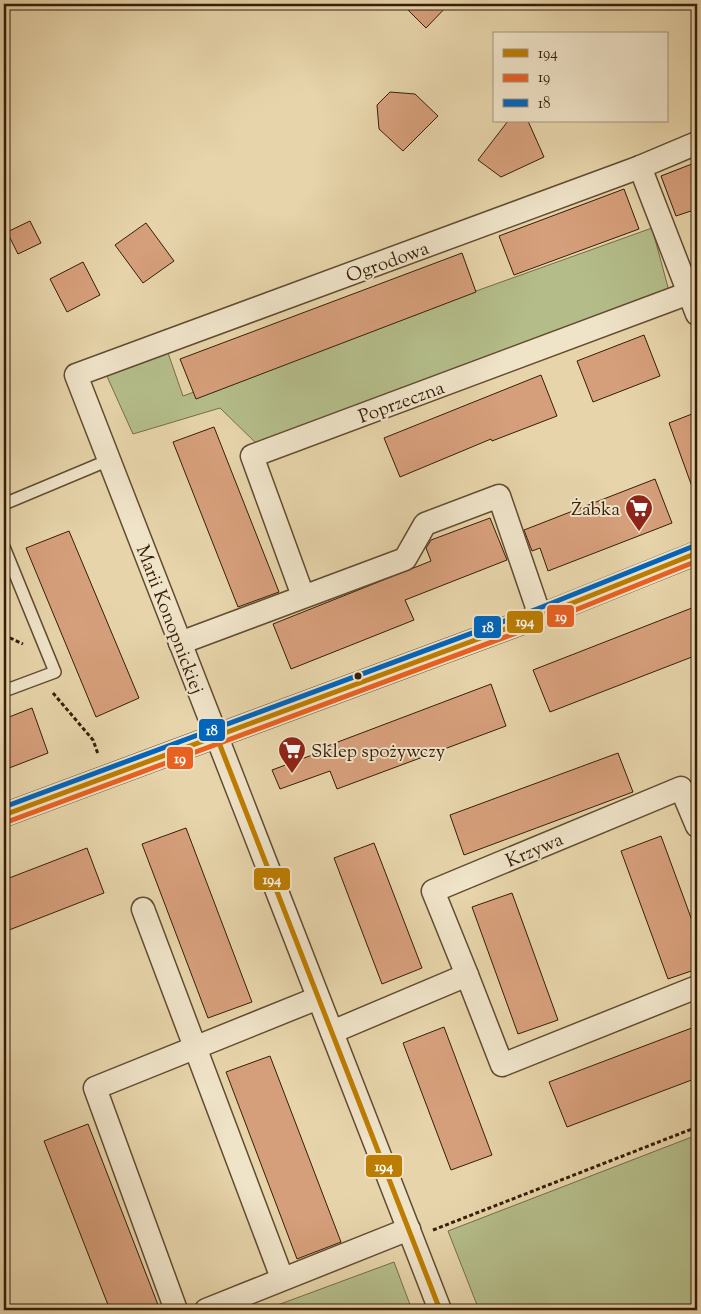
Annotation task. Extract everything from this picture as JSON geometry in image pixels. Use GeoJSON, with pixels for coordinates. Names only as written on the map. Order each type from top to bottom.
{"type":"FeatureCollection","features":[{"type":"Feature","properties":{"kind":"street","name":"Ogrodowa"},"geometry":{"type":"LineString","coordinates":[[76,376],[640,167],[697,143]]}},
{"type":"Feature","properties":{"kind":"street"},"geometry":{"type":"LineString","coordinates":[[640,167],[690,284],[697,314]]}},
{"type":"Feature","properties":{"kind":"street","name":"Poprzeczna"},"geometry":{"type":"LineString","coordinates":[[303,596],[252,456],[690,284]]}},
{"type":"Feature","properties":{"kind":"street","name":"Marii Konopnickiej"},"geometry":{"type":"LineString","coordinates":[[76,376],[318,998],[420,1230],[440,1310]]}},
{"type":"Feature","properties":{"kind":"street"},"geometry":{"type":"LineString","coordinates":[[180,643],[405,559],[425,524],[500,496],[540,616]]}},
{"type":"Feature","properties":{"kind":"street"},"geometry":{"type":"LineString","coordinates":[[4,815],[540,616],[697,553]]}},
{"type":"Feature","properties":{"kind":"street","name":"Krzywa"},"geometry":{"type":"LineString","coordinates":[[467,974],[433,891],[681,788],[697,826]]}},
{"type":"Feature","properties":{"kind":"street"},"geometry":{"type":"LineString","coordinates":[[143,909],[282,1278]]}},
{"type":"Feature","properties":{"kind":"street"},"geometry":{"type":"LineString","coordinates":[[332,1032],[467,974],[502,1065],[697,987]]}},
{"type":"Feature","properties":{"kind":"street"},"geometry":{"type":"LineString","coordinates":[[176,1310],[95,1088],[318,998]]}},
{"type":"Feature","properties":{"kind":"street"},"geometry":{"type":"LineString","coordinates":[[206,1310],[282,1278],[420,1230]]}},
{"type":"Feature","properties":{"kind":"lane"},"geometry":{"type":"LineString","coordinates":[[4,504],[109,460]]}},
{"type":"Feature","properties":{"kind":"lane"},"geometry":{"type":"LineString","coordinates":[[4,547],[55,672],[4,691]]}},
{"type":"Feature","properties":{"kind":"path"},"geometry":{"type":"LineString","coordinates":[[4,635],[29,647],[46,685],[93,740],[106,777]]}},
{"type":"Feature","properties":{"kind":"path"},"geometry":{"type":"LineString","coordinates":[[420,1230],[697,1128]]}},
{"type":"Feature","properties":{"kind":"green space"},"geometry":{"type":"Polygon","coordinates":[[[652,228],[669,291],[257,444],[220,408],[133,434],[105,372],[167,350],[183,396],[652,228]]]}},
{"type":"Feature","properties":{"kind":"green space"},"geometry":{"type":"Polygon","coordinates":[[[697,1135],[697,1310],[479,1310],[448,1231],[697,1135]]]}},
{"type":"Feature","properties":{"kind":"green space"},"geometry":{"type":"Polygon","coordinates":[[[394,1262],[412,1310],[264,1310],[394,1262]]]}},
{"type":"Feature","properties":{"kind":"building"},"geometry":{"type":"Polygon","coordinates":[[[402,4],[449,4],[426,28],[402,4]]]}},
{"type":"Feature","properties":{"kind":"building"},"geometry":{"type":"Polygon","coordinates":[[[390,92],[415,94],[438,116],[403,151],[379,129],[377,105],[390,92]]]}},
{"type":"Feature","properties":{"kind":"building"},"geometry":{"type":"Polygon","coordinates":[[[507,122],[528,122],[544,157],[501,177],[478,160],[507,122]]]}},
{"type":"Feature","properties":{"kind":"building"},"geometry":{"type":"Polygon","coordinates":[[[697,162],[697,209],[676,216],[661,176],[697,162]]]}},
{"type":"Feature","properties":{"kind":"building"},"geometry":{"type":"Polygon","coordinates":[[[624,189],[639,229],[514,275],[499,236],[624,189]]]}},
{"type":"Feature","properties":{"kind":"building"},"geometry":{"type":"Polygon","coordinates":[[[30,221],[41,243],[18,254],[7,232],[30,221]]]}},
{"type":"Feature","properties":{"kind":"building"},"geometry":{"type":"Polygon","coordinates":[[[146,223],[174,261],[143,283],[115,245],[146,223]]]}},
{"type":"Feature","properties":{"kind":"building"},"geometry":{"type":"Polygon","coordinates":[[[462,253],[476,292],[196,399],[180,359],[462,253]]]}},
{"type":"Feature","properties":{"kind":"building"},"geometry":{"type":"Polygon","coordinates":[[[83,262],[100,295],[67,312],[50,279],[83,262]]]}},
{"type":"Feature","properties":{"kind":"building"},"geometry":{"type":"Polygon","coordinates":[[[644,335],[660,376],[593,402],[577,361],[644,335]]]}},
{"type":"Feature","properties":{"kind":"building"},"geometry":{"type":"Polygon","coordinates":[[[541,375],[557,416],[492,441],[491,439],[400,477],[384,438],[541,375]]]}},
{"type":"Feature","properties":{"kind":"building"},"geometry":{"type":"Polygon","coordinates":[[[697,412],[697,494],[695,495],[669,423],[697,412]]]}},
{"type":"Feature","properties":{"kind":"building"},"geometry":{"type":"Polygon","coordinates":[[[214,427],[279,592],[238,607],[173,442],[214,427]]]}},
{"type":"Feature","properties":{"kind":"building"},"geometry":{"type":"Polygon","coordinates":[[[655,479],[672,523],[548,571],[540,548],[532,551],[524,530],[655,479]]]}},
{"type":"Feature","properties":{"kind":"building"},"geometry":{"type":"Polygon","coordinates":[[[490,518],[507,560],[405,600],[414,620],[291,669],[273,624],[431,561],[426,548],[431,540],[490,518]]]}},
{"type":"Feature","properties":{"kind":"building"},"geometry":{"type":"Polygon","coordinates":[[[69,531],[139,698],[96,717],[26,548],[69,531]]]}},
{"type":"Feature","properties":{"kind":"building"},"geometry":{"type":"Polygon","coordinates":[[[697,606],[697,655],[550,712],[533,670],[697,606]]]}},
{"type":"Feature","properties":{"kind":"building"},"geometry":{"type":"Polygon","coordinates":[[[491,684],[506,726],[337,789],[330,771],[280,789],[272,770],[323,751],[322,748],[491,684]]]}},
{"type":"Feature","properties":{"kind":"building"},"geometry":{"type":"Polygon","coordinates":[[[32,708],[48,753],[4,770],[4,719],[32,708]]]}},
{"type":"Feature","properties":{"kind":"building"},"geometry":{"type":"Polygon","coordinates":[[[618,753],[633,792],[464,855],[450,815],[618,753]]]}},
{"type":"Feature","properties":{"kind":"building"},"geometry":{"type":"Polygon","coordinates":[[[186,828],[252,1002],[208,1018],[142,844],[186,828]]]}},
{"type":"Feature","properties":{"kind":"building"},"geometry":{"type":"Polygon","coordinates":[[[661,836],[697,934],[697,969],[668,979],[621,851],[661,836]]]}},
{"type":"Feature","properties":{"kind":"building"},"geometry":{"type":"Polygon","coordinates":[[[374,843],[422,968],[382,984],[334,858],[374,843]]]}},
{"type":"Feature","properties":{"kind":"building"},"geometry":{"type":"Polygon","coordinates":[[[87,848],[104,893],[4,932],[4,880],[87,848]]]}},
{"type":"Feature","properties":{"kind":"building"},"geometry":{"type":"Polygon","coordinates":[[[512,893],[558,1020],[518,1034],[472,907],[512,893]]]}},
{"type":"Feature","properties":{"kind":"building"},"geometry":{"type":"Polygon","coordinates":[[[697,1026],[697,1078],[567,1127],[549,1082],[697,1026]]]}},
{"type":"Feature","properties":{"kind":"building"},"geometry":{"type":"Polygon","coordinates":[[[444,1027],[492,1155],[451,1170],[403,1043],[444,1027]]]}},
{"type":"Feature","properties":{"kind":"building"},"geometry":{"type":"Polygon","coordinates":[[[270,1056],[341,1242],[297,1259],[226,1072],[270,1056]]]}},
{"type":"Feature","properties":{"kind":"building"},"geometry":{"type":"Polygon","coordinates":[[[88,1124],[160,1310],[110,1310],[44,1141],[88,1124]]]}},
{"type":"Feature","properties":{"kind":"transit line","name":"18"},"geometry":{"type":"LineString","coordinates":[[4,807],[537,609],[694,546]]}},
{"type":"Feature","properties":{"kind":"transit line","name":"194"},"geometry":{"type":"LineString","coordinates":[[4,815],[540,616],[697,553]]}},
{"type":"Feature","properties":{"kind":"transit line","name":"19"},"geometry":{"type":"LineString","coordinates":[[7,822],[543,623],[697,561]]}},
{"type":"Feature","properties":{"kind":"transit line","name":"194"},"geometry":{"type":"LineString","coordinates":[[216,735],[440,1310]]}},
{"type":"Feature","properties":{"kind":"place","name":"Żabka"},"geometry":{"type":"Point","coordinates":[639,532]}},
{"type":"Feature","properties":{"kind":"place","name":"Sklep spożywczy"},"geometry":{"type":"Point","coordinates":[292,774]}}]}
